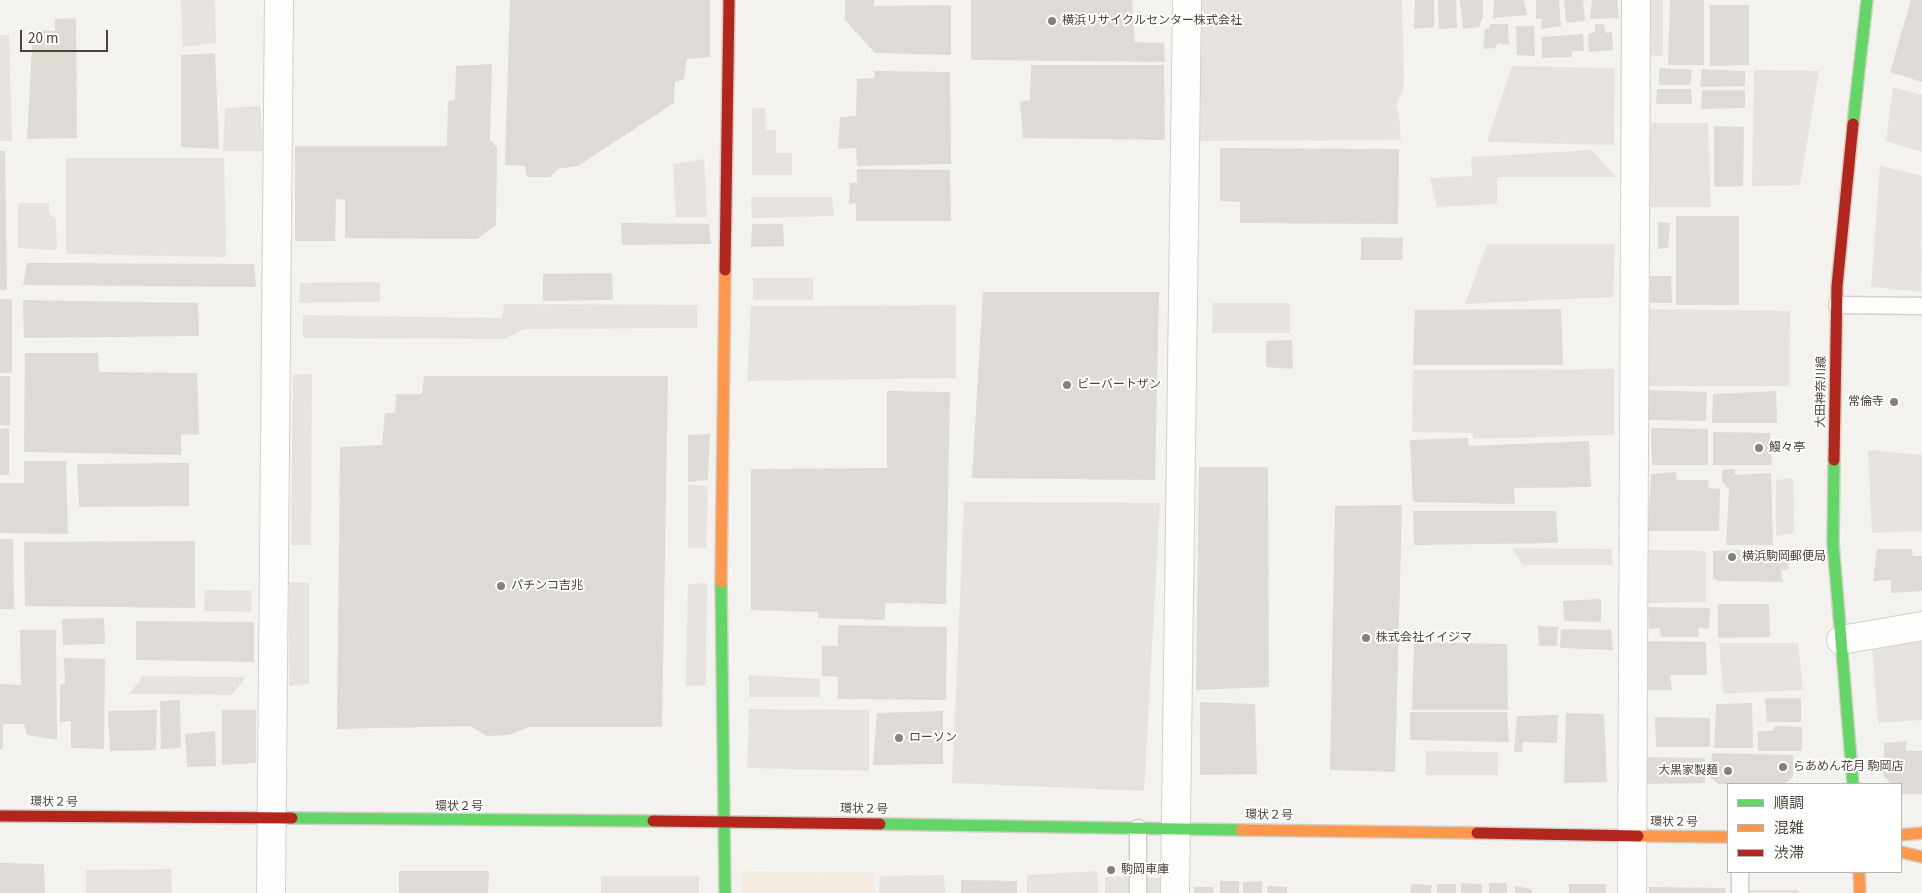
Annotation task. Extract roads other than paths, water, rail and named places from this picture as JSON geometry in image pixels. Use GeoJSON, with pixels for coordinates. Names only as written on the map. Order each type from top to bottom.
{"type":"FeatureCollection","features":[{"type":"Feature","properties":{"kind":"main road"},"geometry":{"type":"LineString","coordinates":[[725,893],[721,548],[730,0]]}},
{"type":"Feature","properties":{"kind":"main road","name":"大田神奈川線"},"geometry":{"type":"LineString","coordinates":[[1853,783],[1833,543],[1837,286],[1867,0]]}},
{"type":"Feature","properties":{"kind":"main road","name":"環状２号"},"geometry":{"type":"LineString","coordinates":[[0,816],[725,822],[1727,837]]}},
{"type":"Feature","properties":{"kind":"main road"},"geometry":{"type":"LineString","coordinates":[[1902,835],[1922,833]]}},
{"type":"Feature","properties":{"kind":"main road"},"geometry":{"type":"LineString","coordinates":[[1902,852],[1922,857]]}},
{"type":"Feature","properties":{"kind":"main road"},"geometry":{"type":"LineString","coordinates":[[1858,873],[1860,893]]}},
{"type":"Feature","properties":{"kind":"street"},"geometry":{"type":"LineString","coordinates":[[271,893],[279,0]]}},
{"type":"Feature","properties":{"kind":"street"},"geometry":{"type":"LineString","coordinates":[[1175,893],[1187,0]]}},
{"type":"Feature","properties":{"kind":"street"},"geometry":{"type":"LineString","coordinates":[[1632,893],[1636,0]]}},
{"type":"Feature","properties":{"kind":"street"},"geometry":{"type":"LineString","coordinates":[[1841,640],[1922,626]]}},
{"type":"Feature","properties":{"kind":"lane"},"geometry":{"type":"LineString","coordinates":[[1837,306],[1922,306]]}},
{"type":"Feature","properties":{"kind":"lane"},"geometry":{"type":"LineString","coordinates":[[1138,828],[1138,893]]}},
{"type":"Feature","properties":{"kind":"lane"},"geometry":{"type":"LineString","coordinates":[[1740,873],[1740,893]]}},
{"type":"Feature","properties":{"kind":"place","name":"横浜リサイクルセンター株式会社"},"geometry":{"type":"Point","coordinates":[1052,21]}},
{"type":"Feature","properties":{"kind":"place","name":"ビーバートザン"},"geometry":{"type":"Point","coordinates":[1067,385]}},
{"type":"Feature","properties":{"kind":"place","name":"常倫寺"},"geometry":{"type":"Point","coordinates":[1894,402]}},
{"type":"Feature","properties":{"kind":"place","name":"鰻々亭"},"geometry":{"type":"Point","coordinates":[1759,448]}},
{"type":"Feature","properties":{"kind":"place","name":"横浜駒岡郵便局"},"geometry":{"type":"Point","coordinates":[1732,557]}},
{"type":"Feature","properties":{"kind":"place","name":"パチンコ吉兆"},"geometry":{"type":"Point","coordinates":[501,586]}},
{"type":"Feature","properties":{"kind":"place","name":"株式会社イイジマ"},"geometry":{"type":"Point","coordinates":[1366,638]}},
{"type":"Feature","properties":{"kind":"place","name":"ローソン"},"geometry":{"type":"Point","coordinates":[899,738]}},
{"type":"Feature","properties":{"kind":"place","name":"らあめん花月 駒岡店"},"geometry":{"type":"Point","coordinates":[1783,767]}},
{"type":"Feature","properties":{"kind":"place","name":"大黒家製麺"},"geometry":{"type":"Point","coordinates":[1728,771]}},
{"type":"Feature","properties":{"kind":"place","name":"駒岡車庫"},"geometry":{"type":"Point","coordinates":[1111,870]}}]}
